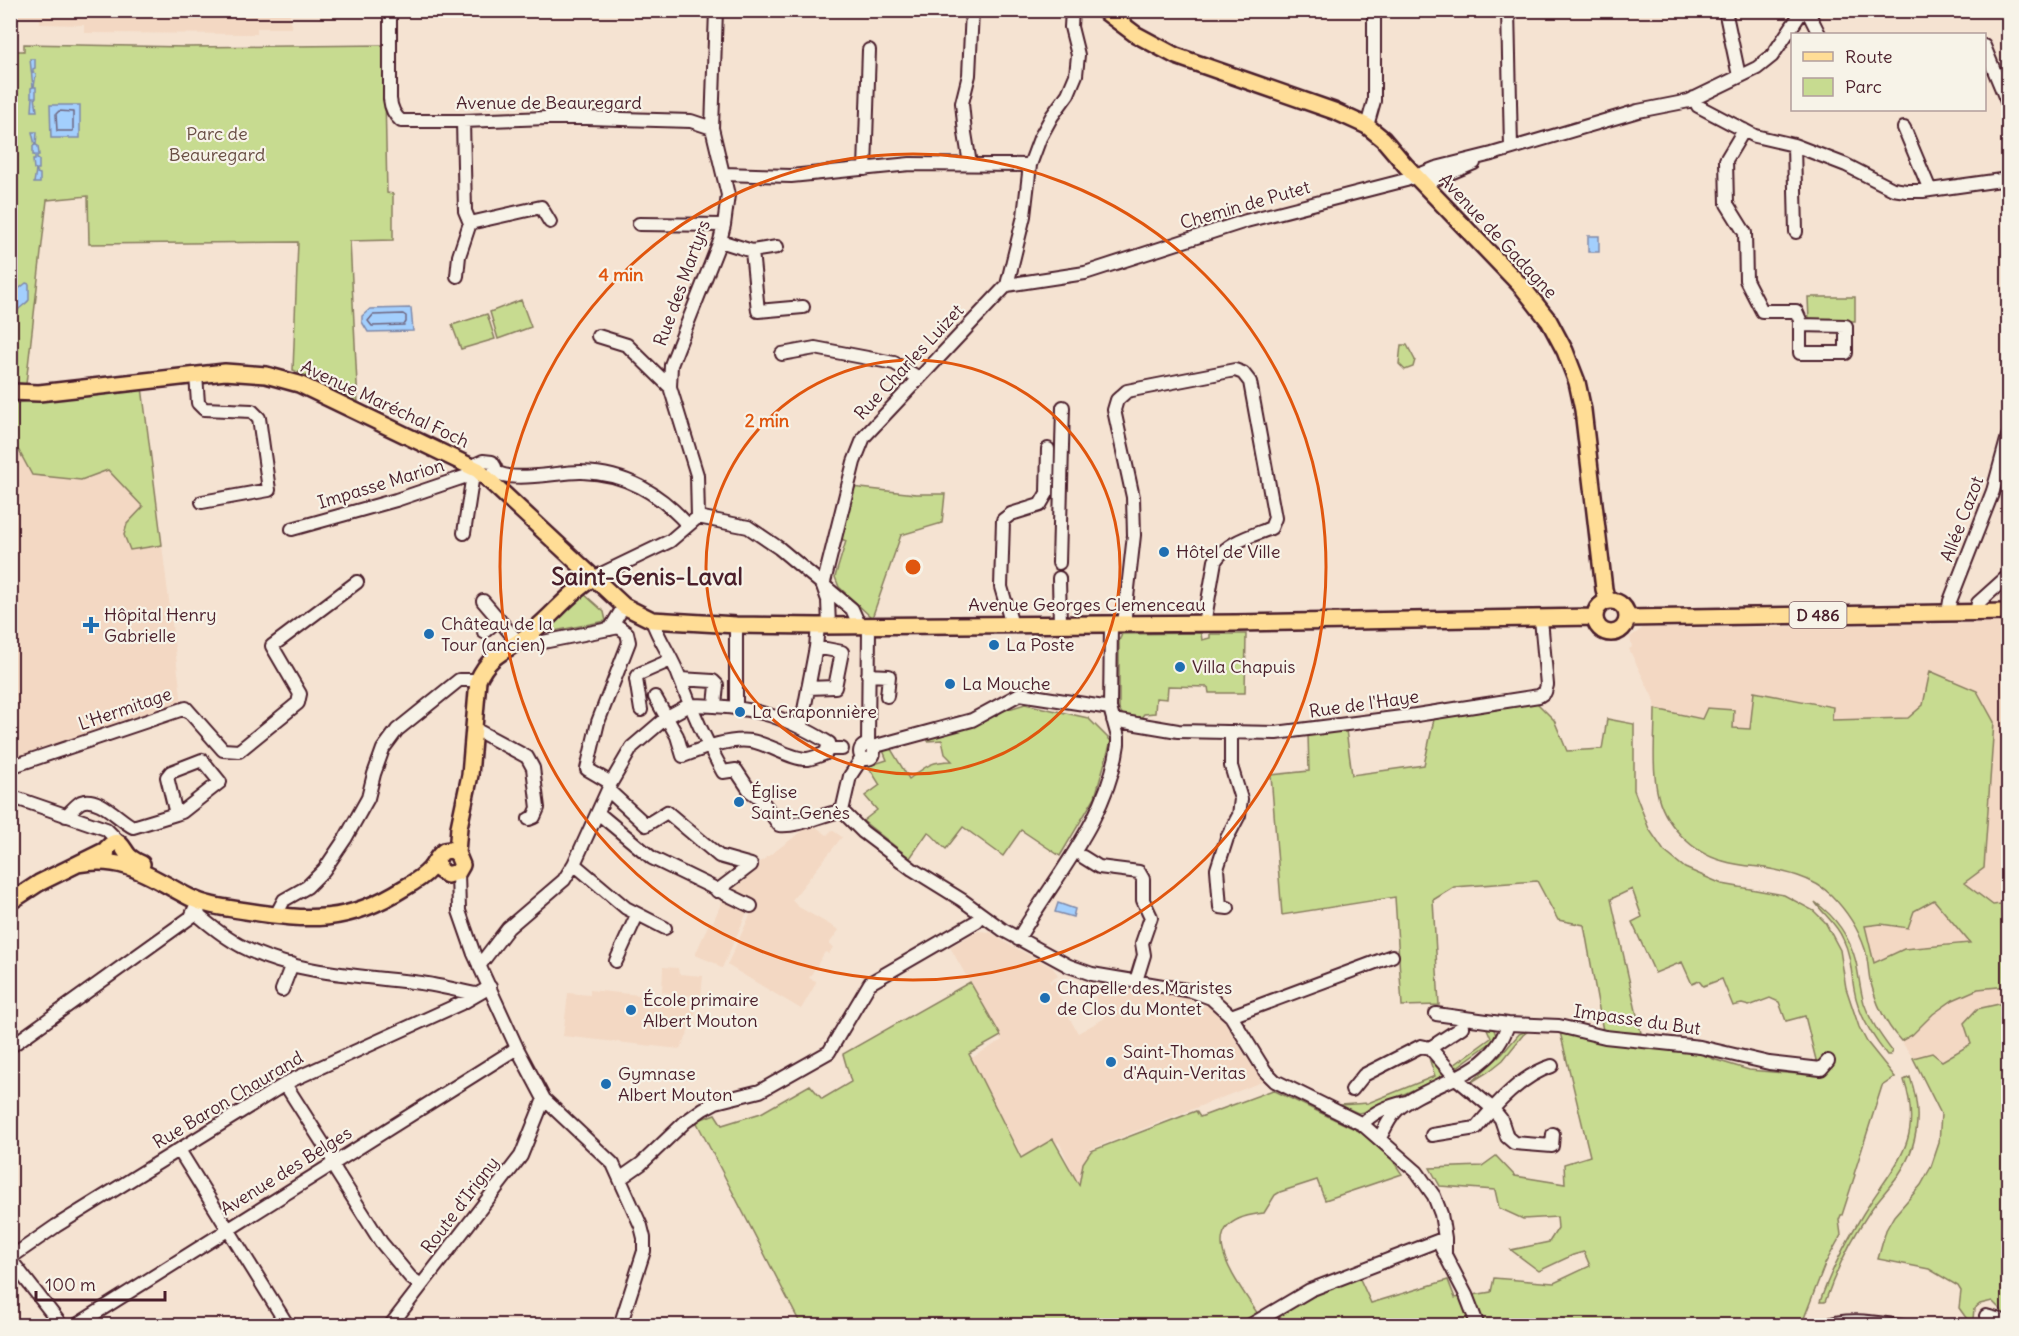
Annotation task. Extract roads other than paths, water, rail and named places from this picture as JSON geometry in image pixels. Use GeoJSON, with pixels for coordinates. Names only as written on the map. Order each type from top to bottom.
{"type":"FeatureCollection","features":[{"type":"Feature","properties":{"kind":"main road","name":"Avenue de Gadagne"},"geometry":{"type":"LineString","coordinates":[[1103,10],[1149,42],[1176,56],[1334,111],[1367,126],[1383,139],[1523,288],[1549,321],[1565,351],[1577,382],[1607,601]]}},
{"type":"Feature","properties":{"kind":"main road","name":"Avenue de Gadagne"},"geometry":{"type":"LineString","coordinates":[[1118,10],[1192,61]]}},
{"type":"Feature","properties":{"kind":"main road","name":"Avenue Maréchal Foch"},"geometry":{"type":"LineString","coordinates":[[10,392],[39,393],[225,372],[247,372],[291,381],[475,470],[493,476],[594,578]]}},
{"type":"Feature","properties":{"kind":"main road"},"geometry":{"type":"LineString","coordinates":[[10,902],[39,883],[78,864],[115,853],[197,902],[310,919],[349,914],[383,900],[422,876],[448,864],[470,775],[478,680],[484,666],[497,654],[525,638],[574,591],[594,578]]}},
{"type":"Feature","properties":{"kind":"main road","name":"Avenue Georges Clemenceau"},"geometry":{"type":"LineString","coordinates":[[594,578],[624,606],[652,620],[736,625],[1012,626],[1594,617]]}},
{"type":"Feature","properties":{"kind":"main road"},"geometry":{"type":"LineString","coordinates":[[1607,601],[1621,604],[1625,608],[1627,618],[1621,630],[1612,634],[1599,629],[1594,617],[1598,607],[1607,601]]}},
{"type":"Feature","properties":{"kind":"main road","name":"D 486"},"geometry":{"type":"LineString","coordinates":[[1627,618],[2008,612]]}},
{"type":"Feature","properties":{"kind":"street","name":"Avenue de Beauregard"},"geometry":{"type":"LineString","coordinates":[[390,10],[392,108],[396,117],[401,121],[548,118],[691,121],[712,128]]}},
{"type":"Feature","properties":{"kind":"street","name":"Rue des Martyrs"},"geometry":{"type":"LineString","coordinates":[[693,521],[697,475],[670,387],[672,365],[720,241],[728,195],[712,128],[716,10]]}},
{"type":"Feature","properties":{"kind":"street"},"geometry":{"type":"LineString","coordinates":[[970,164],[964,133],[962,104],[969,75],[972,10]]}},
{"type":"Feature","properties":{"kind":"street","name":"Rue Charles Luizet"},"geometry":{"type":"LineString","coordinates":[[801,726],[816,647],[824,626],[828,600],[823,586],[839,517],[859,447],[864,437],[1007,285],[1024,216],[1030,165],[1040,138],[1068,94],[1076,75],[1077,55],[1071,27],[1072,10]]}},
{"type":"Feature","properties":{"kind":"street"},"geometry":{"type":"LineString","coordinates":[[1367,126],[1374,101],[1374,10]]}},
{"type":"Feature","properties":{"kind":"street"},"geometry":{"type":"LineString","coordinates":[[1508,10],[1511,148]]}},
{"type":"Feature","properties":{"kind":"street"},"geometry":{"type":"LineString","coordinates":[[1725,10],[1739,76]]}},
{"type":"Feature","properties":{"kind":"street"},"geometry":{"type":"LineString","coordinates":[[1805,10],[1818,33]]}},
{"type":"Feature","properties":{"kind":"street","name":"Chemin de Putet"},"geometry":{"type":"LineString","coordinates":[[1007,285],[1085,273],[1246,221],[1406,180],[1420,180],[1446,165],[1492,154],[1638,111],[1694,98],[1757,68],[1772,56],[1805,10]]}},
{"type":"Feature","properties":{"kind":"street"},"geometry":{"type":"LineString","coordinates":[[866,169],[869,50]]}},
{"type":"Feature","properties":{"kind":"street"},"geometry":{"type":"LineString","coordinates":[[1986,51],[2008,104]]}},
{"type":"Feature","properties":{"kind":"street"},"geometry":{"type":"LineString","coordinates":[[1694,98],[1698,106],[1755,136],[1794,145],[1846,165],[1893,189],[1930,190],[2008,179]]}},
{"type":"Feature","properties":{"kind":"street"},"geometry":{"type":"LineString","coordinates":[[457,276],[459,256],[470,223],[465,211],[463,121]]}},
{"type":"Feature","properties":{"kind":"street"},"geometry":{"type":"LineString","coordinates":[[1904,128],[1930,190]]}},
{"type":"Feature","properties":{"kind":"street"},"geometry":{"type":"LineString","coordinates":[[1744,130],[1726,160],[1726,204],[1745,233],[1746,280],[1762,311],[1796,311],[1800,326]]}},
{"type":"Feature","properties":{"kind":"street"},"geometry":{"type":"LineString","coordinates":[[1794,145],[1796,232]]}},
{"type":"Feature","properties":{"kind":"street"},"geometry":{"type":"LineString","coordinates":[[724,174],[790,176],[910,164],[1030,165]]}},
{"type":"Feature","properties":{"kind":"street"},"geometry":{"type":"LineString","coordinates":[[470,223],[541,207],[550,222]]}},
{"type":"Feature","properties":{"kind":"street"},"geometry":{"type":"LineString","coordinates":[[639,224],[724,225]]}},
{"type":"Feature","properties":{"kind":"street"},"geometry":{"type":"LineString","coordinates":[[720,241],[752,251],[777,247]]}},
{"type":"Feature","properties":{"kind":"street"},"geometry":{"type":"LineString","coordinates":[[752,251],[758,311],[802,307]]}},
{"type":"Feature","properties":{"kind":"street"},"geometry":{"type":"LineString","coordinates":[[598,336],[627,345],[670,387]]}},
{"type":"Feature","properties":{"kind":"street"},"geometry":{"type":"LineString","coordinates":[[782,354],[815,348],[894,363],[919,378]]}},
{"type":"Feature","properties":{"kind":"street"},"geometry":{"type":"LineString","coordinates":[[1018,939],[1095,818],[1115,764],[1118,736],[1111,714],[1118,625],[1134,535],[1133,497],[1114,410],[1117,400],[1127,391],[1235,370],[1243,373],[1250,382],[1275,518],[1271,528],[1236,543],[1219,554],[1215,561],[1204,624]]}},
{"type":"Feature","properties":{"kind":"street"},"geometry":{"type":"LineString","coordinates":[[196,375],[198,403],[204,409],[252,411],[259,418],[269,490],[202,502]]}},
{"type":"Feature","properties":{"kind":"street"},"geometry":{"type":"LineString","coordinates":[[1059,562],[1063,407]]}},
{"type":"Feature","properties":{"kind":"street","name":"Allée Cazot"},"geometry":{"type":"LineString","coordinates":[[1948,614],[1950,601],[1993,491],[2008,436]]}},
{"type":"Feature","properties":{"kind":"street"},"geometry":{"type":"LineString","coordinates":[[1012,626],[1001,587],[1003,520],[1011,514],[1040,505],[1047,493],[1048,449]]}},
{"type":"Feature","properties":{"kind":"street"},"geometry":{"type":"LineString","coordinates":[[464,533],[475,470]]}},
{"type":"Feature","properties":{"kind":"street","name":"Impasse Marion"},"geometry":{"type":"LineString","coordinates":[[292,529],[396,500],[475,470]]}},
{"type":"Feature","properties":{"kind":"street"},"geometry":{"type":"LineString","coordinates":[[493,476],[581,472],[623,478],[644,487],[693,521],[748,527],[779,548],[852,609],[863,626],[868,675],[859,750],[842,811]]}},
{"type":"Feature","properties":{"kind":"street"},"geometry":{"type":"LineString","coordinates":[[594,578],[670,541],[693,521]]}},
{"type":"Feature","properties":{"kind":"street"},"geometry":{"type":"LineString","coordinates":[[1976,613],[1978,603],[2008,576]]}},
{"type":"Feature","properties":{"kind":"street"},"geometry":{"type":"LineString","coordinates":[[1059,578],[1060,625]]}},
{"type":"Feature","properties":{"kind":"street","name":"L'Hermitage"},"geometry":{"type":"LineString","coordinates":[[10,767],[186,708],[223,750],[239,751],[298,703],[300,694],[272,646],[357,582]]}},
{"type":"Feature","properties":{"kind":"street"},"geometry":{"type":"LineString","coordinates":[[483,601],[499,619],[525,638],[538,643],[619,627],[627,633],[629,642],[598,722],[587,769],[610,787],[646,825],[667,812],[718,856],[751,865],[717,891]]}},
{"type":"Feature","properties":{"kind":"street"},"geometry":{"type":"LineString","coordinates":[[610,629],[624,606]]}},
{"type":"Feature","properties":{"kind":"street"},"geometry":{"type":"LineString","coordinates":[[484,632],[499,619]]}},
{"type":"Feature","properties":{"kind":"street","name":"Rue de l'Haye"},"geometry":{"type":"LineString","coordinates":[[667,717],[683,756],[709,746],[748,741],[766,744],[796,757],[808,759],[827,751],[859,750],[972,720],[1020,694],[1178,731],[1276,733],[1410,716],[1539,696],[1545,692],[1547,685],[1541,619]]}},
{"type":"Feature","properties":{"kind":"street"},"geometry":{"type":"LineString","coordinates":[[652,620],[680,679],[689,705],[723,772],[736,770],[750,791],[760,798],[779,825],[809,821],[830,812],[842,811]]}},
{"type":"Feature","properties":{"kind":"street"},"geometry":{"type":"LineString","coordinates":[[736,625],[736,707]]}},
{"type":"Feature","properties":{"kind":"street"},"geometry":{"type":"LineString","coordinates":[[808,688],[835,687],[842,652],[816,647]]}},
{"type":"Feature","properties":{"kind":"street"},"geometry":{"type":"LineString","coordinates":[[641,710],[636,679],[639,674],[671,660]]}},
{"type":"Feature","properties":{"kind":"street"},"geometry":{"type":"LineString","coordinates":[[868,675],[889,676],[887,696]]}},
{"type":"Feature","properties":{"kind":"street"},"geometry":{"type":"LineString","coordinates":[[680,679],[713,681],[717,685],[715,705]]}},
{"type":"Feature","properties":{"kind":"street"},"geometry":{"type":"LineString","coordinates":[[276,915],[284,900],[307,886],[324,870],[345,839],[368,798],[383,749],[397,730],[459,680],[478,680]]}},
{"type":"Feature","properties":{"kind":"street"},"geometry":{"type":"LineString","coordinates":[[655,697],[667,717]]}},
{"type":"Feature","properties":{"kind":"street"},"geometry":{"type":"LineString","coordinates":[[479,966],[508,928],[560,884],[574,864],[610,787],[633,747],[667,717],[689,705],[736,707],[777,716],[801,726],[829,743],[827,751]]}},
{"type":"Feature","properties":{"kind":"street"},"geometry":{"type":"LineString","coordinates":[[473,728],[527,757],[533,768],[538,808],[534,817],[529,819]]}},
{"type":"Feature","properties":{"kind":"street"},"geometry":{"type":"LineString","coordinates":[[1228,908],[1220,907],[1217,869],[1227,838],[1239,815],[1241,799],[1231,766],[1232,732]]}},
{"type":"Feature","properties":{"kind":"street"},"geometry":{"type":"LineString","coordinates":[[66,816],[79,803],[88,800],[108,809],[133,827],[176,814],[220,782],[202,760],[171,772],[167,777],[176,814]]}},
{"type":"Feature","properties":{"kind":"street"},"geometry":{"type":"LineString","coordinates":[[10,796],[106,829],[115,853]]}},
{"type":"Feature","properties":{"kind":"street"},"geometry":{"type":"LineString","coordinates":[[842,811],[862,832],[890,854],[1018,939],[1080,970],[1203,994],[1221,1006],[1231,1016],[1265,1071],[1275,1082],[1362,1124],[1418,1172],[1441,1214],[1441,1240],[1445,1254],[1466,1295],[1478,1326]]}},
{"type":"Feature","properties":{"kind":"street"},"geometry":{"type":"LineString","coordinates":[[598,813],[652,858],[751,906]]}},
{"type":"Feature","properties":{"kind":"street"},"geometry":{"type":"LineString","coordinates":[[1083,857],[1099,867],[1139,872],[1143,879],[1143,900],[1151,917],[1142,943],[1144,955],[1136,981]]}},
{"type":"Feature","properties":{"kind":"street"},"geometry":{"type":"LineString","coordinates":[[448,864],[458,892],[459,911],[479,966],[517,1048],[544,1099],[608,1157],[634,1206],[644,1238],[644,1251],[620,1326]]}},
{"type":"Feature","properties":{"kind":"street"},"geometry":{"type":"LineString","coordinates":[[574,864],[626,908],[665,928]]}},
{"type":"Feature","properties":{"kind":"street"},"geometry":{"type":"LineString","coordinates":[[197,902],[199,916],[236,943],[269,958],[350,976],[416,982],[476,994]]}},
{"type":"Feature","properties":{"kind":"street"},"geometry":{"type":"LineString","coordinates":[[10,1047],[191,917],[197,902]]}},
{"type":"Feature","properties":{"kind":"street"},"geometry":{"type":"LineString","coordinates":[[616,961],[637,915]]}},
{"type":"Feature","properties":{"kind":"street"},"geometry":{"type":"LineString","coordinates":[[621,1178],[641,1164],[685,1122],[703,1109],[716,1102],[760,1092],[829,1052],[870,983],[977,921],[982,915]]}},
{"type":"Feature","properties":{"kind":"street"},"geometry":{"type":"LineString","coordinates":[[1231,1016],[1392,956]]}},
{"type":"Feature","properties":{"kind":"street"},"geometry":{"type":"LineString","coordinates":[[282,990],[292,964]]}},
{"type":"Feature","properties":{"kind":"street","name":"Rue Baron Chaurand"},"geometry":{"type":"LineString","coordinates":[[10,1259],[56,1226],[285,1084],[464,1002],[490,987]]}},
{"type":"Feature","properties":{"kind":"street","name":"Impasse du But"},"geometry":{"type":"LineString","coordinates":[[1436,1014],[1508,1024],[1560,1026],[1605,1037],[1700,1047],[1769,1063],[1821,1070],[1828,1061]]}},
{"type":"Feature","properties":{"kind":"street"},"geometry":{"type":"LineString","coordinates":[[1362,1124],[1376,1111],[1407,1102],[1457,1079],[1497,1048],[1508,1024]]}},
{"type":"Feature","properties":{"kind":"street"},"geometry":{"type":"LineString","coordinates":[[1430,1048],[1462,1027]]}},
{"type":"Feature","properties":{"kind":"street"},"geometry":{"type":"LineString","coordinates":[[1352,1090],[1364,1075],[1421,1046],[1430,1048],[1457,1079],[1492,1108],[1502,1119],[1507,1137],[1514,1143],[1552,1146],[1553,1134]]}},
{"type":"Feature","properties":{"kind":"street","name":"Avenue des Belges"},"geometry":{"type":"LineString","coordinates":[[75,1326],[517,1048]]}},
{"type":"Feature","properties":{"kind":"street"},"geometry":{"type":"LineString","coordinates":[[1432,1135],[1476,1128],[1497,1102],[1541,1069],[1552,1066]]}},
{"type":"Feature","properties":{"kind":"street"},"geometry":{"type":"LineString","coordinates":[[285,1084],[331,1156],[336,1171],[381,1242],[411,1278],[421,1286]]}},
{"type":"Feature","properties":{"kind":"street","name":"Route d'Irigny"},"geometry":{"type":"LineString","coordinates":[[390,1326],[521,1156],[544,1099]]}},
{"type":"Feature","properties":{"kind":"street"},"geometry":{"type":"LineString","coordinates":[[1380,1138],[1392,1115],[1407,1102]]}},
{"type":"Feature","properties":{"kind":"street"},"geometry":{"type":"LineString","coordinates":[[179,1150],[288,1326]]}},
{"type":"Feature","properties":{"kind":"street"},"geometry":{"type":"LineString","coordinates":[[1249,1326],[1310,1290],[1441,1240]]}},
{"type":"Feature","properties":{"kind":"street"},"geometry":{"type":"LineString","coordinates":[[10,1259],[62,1326]]}},
{"type":"Feature","properties":{"kind":"street"},"geometry":{"type":"LineString","coordinates":[[1986,1316],[2008,1322]]}},
{"type":"Feature","properties":{"kind":"street"},"geometry":{"type":"LineString","coordinates":[[1834,1324],[1855,1321],[1902,1326]]}},
{"type":"Feature","properties":{"kind":"water"},"geometry":{"type":"Polygon","coordinates":[[[30,59],[35,59],[33,73],[36,74],[34,87],[36,87],[37,111],[32,111],[31,88],[33,87],[30,59]]]}},
{"type":"Feature","properties":{"kind":"water"},"geometry":{"type":"Polygon","coordinates":[[[50,105],[80,105],[80,138],[51,138],[50,105]]]}},
{"type":"Feature","properties":{"kind":"water"},"geometry":{"type":"Polygon","coordinates":[[[32,132],[37,132],[39,169],[37,173],[40,174],[40,183],[34,183],[36,170],[33,160],[35,160],[33,146],[35,145],[32,132]]]}},
{"type":"Feature","properties":{"kind":"water"},"geometry":{"type":"Polygon","coordinates":[[[1588,236],[1599,236],[1599,252],[1588,252],[1588,236]]]}},
{"type":"Feature","properties":{"kind":"water"},"geometry":{"type":"Polygon","coordinates":[[[26,283],[29,284],[29,300],[15,315],[11,345],[11,295],[26,283]]]}},
{"type":"Feature","properties":{"kind":"water"},"geometry":{"type":"Polygon","coordinates":[[[411,308],[413,331],[368,332],[362,322],[362,316],[370,309],[411,308]]]}},
{"type":"Feature","properties":{"kind":"water"},"geometry":{"type":"Polygon","coordinates":[[[1058,903],[1075,909],[1073,917],[1055,912],[1058,903]]]}},
{"type":"Feature","properties":{"kind":"place","name":"Hôtel de Ville"},"geometry":{"type":"Point","coordinates":[1164,552]}},
{"type":"Feature","properties":{"kind":"place","name":"Hôpital Henry Gabrielle"},"geometry":{"type":"Point","coordinates":[91,625]}},
{"type":"Feature","properties":{"kind":"place","name":"Château de la Tour (ancien)"},"geometry":{"type":"Point","coordinates":[429,634]}},
{"type":"Feature","properties":{"kind":"place","name":"La Poste"},"geometry":{"type":"Point","coordinates":[994,645]}},
{"type":"Feature","properties":{"kind":"place","name":"Villa Chapuis"},"geometry":{"type":"Point","coordinates":[1180,667]}},
{"type":"Feature","properties":{"kind":"place","name":"La Mouche"},"geometry":{"type":"Point","coordinates":[950,684]}},
{"type":"Feature","properties":{"kind":"place","name":"La Craponnière"},"geometry":{"type":"Point","coordinates":[740,712]}},
{"type":"Feature","properties":{"kind":"place","name":"Église Saint-Genès"},"geometry":{"type":"Point","coordinates":[739,802]}},
{"type":"Feature","properties":{"kind":"place","name":"Chapelle des Maristes de Clos du Montet"},"geometry":{"type":"Point","coordinates":[1045,998]}},
{"type":"Feature","properties":{"kind":"place","name":"École primaire Albert Mouton"},"geometry":{"type":"Point","coordinates":[631,1010]}},
{"type":"Feature","properties":{"kind":"place","name":"Saint-Thomas d'Aquin-Veritas"},"geometry":{"type":"Point","coordinates":[1111,1062]}},
{"type":"Feature","properties":{"kind":"place","name":"Gymnase Albert Mouton"},"geometry":{"type":"Point","coordinates":[606,1084]}},
{"type":"Feature","properties":{"kind":"district","name":"Saint-Genis-Laval"},"geometry":{"type":"Point","coordinates":[647,577]}},
{"type":"Feature","properties":{"kind":"park label","name":"Parc de Beauregard"},"geometry":{"type":"Point","coordinates":[217,144]}}]}
